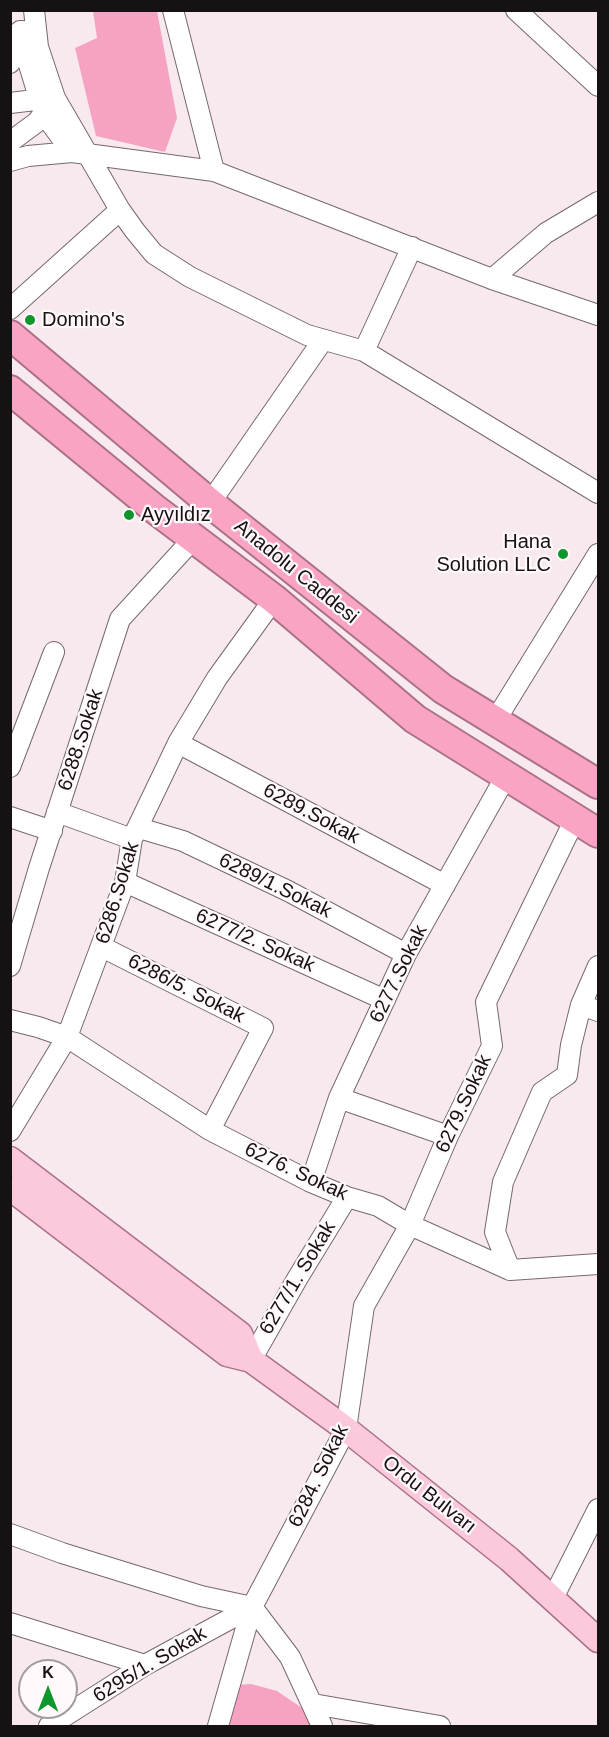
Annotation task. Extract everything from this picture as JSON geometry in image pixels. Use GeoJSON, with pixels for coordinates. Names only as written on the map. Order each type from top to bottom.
{"type":"FeatureCollection","features":[{"type":"Feature","properties":{"kind":"highway","name":"Anadolu Caddesi"},"geometry":{"type":"LineString","coordinates":[[10,335],[210,503],[443,689],[598,784]]}},
{"type":"Feature","properties":{"kind":"highway","name":"Anadolu Caddesi"},"geometry":{"type":"LineString","coordinates":[[10,390],[156,510],[274,599],[415,719],[587,826]]}},
{"type":"Feature","properties":{"kind":"main road","name":"Ordu Bulvarı"},"geometry":{"type":"LineString","coordinates":[[10,1160],[240,1334],[251,1360]]}},
{"type":"Feature","properties":{"kind":"main road","name":"Ordu Bulvarı"},"geometry":{"type":"LineString","coordinates":[[10,1188],[227,1354],[251,1360],[346,1429],[509,1559],[598,1640]]}},
{"type":"Feature","properties":{"kind":"street"},"geometry":{"type":"LineString","coordinates":[[173,10],[214,171]]}},
{"type":"Feature","properties":{"kind":"street"},"geometry":{"type":"LineString","coordinates":[[516,10],[598,86]]}},
{"type":"Feature","properties":{"kind":"street"},"geometry":{"type":"LineString","coordinates":[[10,63],[26,16]]}},
{"type":"Feature","properties":{"kind":"street"},"geometry":{"type":"LineString","coordinates":[[26,16],[38,47],[46,103],[135,231],[154,254],[201,282],[307,335],[364,351],[598,493]]}},
{"type":"Feature","properties":{"kind":"street"},"geometry":{"type":"LineString","coordinates":[[10,103],[46,103]]}},
{"type":"Feature","properties":{"kind":"street"},"geometry":{"type":"LineString","coordinates":[[10,142],[28,131],[46,103]]}},
{"type":"Feature","properties":{"kind":"street"},"geometry":{"type":"LineString","coordinates":[[10,161],[28,156],[80,154],[214,171],[492,279],[598,315]]}},
{"type":"Feature","properties":{"kind":"street"},"geometry":{"type":"LineString","coordinates":[[492,279],[546,233],[598,202]]}},
{"type":"Feature","properties":{"kind":"street"},"geometry":{"type":"LineString","coordinates":[[10,309],[120,210]]}},
{"type":"Feature","properties":{"kind":"street"},"geometry":{"type":"LineString","coordinates":[[364,351],[412,247]]}},
{"type":"Feature","properties":{"kind":"street"},"geometry":{"type":"LineString","coordinates":[[210,503],[323,340]]}},
{"type":"Feature","properties":{"kind":"street","name":"6288.Sokak"},"geometry":{"type":"LineString","coordinates":[[10,966],[39,868],[120,619],[194,538]]}},
{"type":"Feature","properties":{"kind":"street"},"geometry":{"type":"LineString","coordinates":[[495,721],[598,554]]}},
{"type":"Feature","properties":{"kind":"street","name":"6286.Sokak"},"geometry":{"type":"LineString","coordinates":[[10,1131],[67,1037],[125,882],[135,834],[178,743],[217,678],[274,599]]}},
{"type":"Feature","properties":{"kind":"street"},"geometry":{"type":"LineString","coordinates":[[10,767],[54,652]]}},
{"type":"Feature","properties":{"kind":"street","name":"6289.Sokak"},"geometry":{"type":"LineString","coordinates":[[178,743],[445,885]]}},
{"type":"Feature","properties":{"kind":"street","name":"6277.Sokak"},"geometry":{"type":"LineString","coordinates":[[311,1182],[339,1098],[406,954],[506,776]]}},
{"type":"Feature","properties":{"kind":"street","name":"6289/1.Sokak"},"geometry":{"type":"LineString","coordinates":[[57,812],[135,834],[183,842],[288,891],[406,954]]}},
{"type":"Feature","properties":{"kind":"street"},"geometry":{"type":"LineString","coordinates":[[10,817],[52,831]]}},
{"type":"Feature","properties":{"kind":"street","name":"6279.Sokak"},"geometry":{"type":"LineString","coordinates":[[410,1225],[448,1136],[492,1046],[486,1002],[587,826]]}},
{"type":"Feature","properties":{"kind":"street","name":"6277/2. Sokak"},"geometry":{"type":"LineString","coordinates":[[125,882],[386,1000]]}},
{"type":"Feature","properties":{"kind":"street","name":"6286/5. Sokak"},"geometry":{"type":"LineString","coordinates":[[102,947],[263,1028],[210,1130]]}},
{"type":"Feature","properties":{"kind":"street"},"geometry":{"type":"LineString","coordinates":[[510,1270],[495,1232],[503,1182],[542,1092],[567,1075],[571,1045],[590,1008],[598,966]]}},
{"type":"Feature","properties":{"kind":"street","name":"6276. Sokak"},"geometry":{"type":"LineString","coordinates":[[10,1020],[67,1037],[210,1130],[311,1182],[347,1197],[378,1206],[410,1225],[510,1270],[598,1264]]}},
{"type":"Feature","properties":{"kind":"street"},"geometry":{"type":"LineString","coordinates":[[339,1098],[448,1136]]}},
{"type":"Feature","properties":{"kind":"street","name":"6277/1. Sokak"},"geometry":{"type":"LineString","coordinates":[[251,1360],[291,1288],[347,1197]]}},
{"type":"Feature","properties":{"kind":"street","name":"6284. Sokak"},"geometry":{"type":"LineString","coordinates":[[218,1726],[252,1607],[346,1429],[364,1306],[410,1225]]}},
{"type":"Feature","properties":{"kind":"street"},"geometry":{"type":"LineString","coordinates":[[553,1598],[598,1509]]}},
{"type":"Feature","properties":{"kind":"street"},"geometry":{"type":"LineString","coordinates":[[10,1534],[62,1553],[201,1596],[252,1607],[290,1657],[322,1726]]}},
{"type":"Feature","properties":{"kind":"street","name":"6295/1. Sokak"},"geometry":{"type":"LineString","coordinates":[[51,1726],[145,1665],[252,1607]]}},
{"type":"Feature","properties":{"kind":"street"},"geometry":{"type":"LineString","coordinates":[[10,1623],[145,1665]]}},
{"type":"Feature","properties":{"kind":"street"},"geometry":{"type":"LineString","coordinates":[[313,1704],[440,1726]]}},
{"type":"Feature","properties":{"kind":"shaded area"},"geometry":{"type":"Polygon","coordinates":[[[93,11],[157,11],[177,118],[165,152],[96,136],[75,48],[97,38],[93,11]]]}},
{"type":"Feature","properties":{"kind":"shaded area"},"geometry":{"type":"Polygon","coordinates":[[[251,1684],[277,1691],[305,1710],[315,1726],[225,1726],[238,1685],[251,1684]]]}},
{"type":"Feature","properties":{"kind":"place","name":"Domino's"},"geometry":{"type":"Point","coordinates":[30,320]}},
{"type":"Feature","properties":{"kind":"place","name":"Ayyıldız"},"geometry":{"type":"Point","coordinates":[129,515]}},
{"type":"Feature","properties":{"kind":"place","name":"Hana Solution LLC"},"geometry":{"type":"Point","coordinates":[563,554]}}]}
